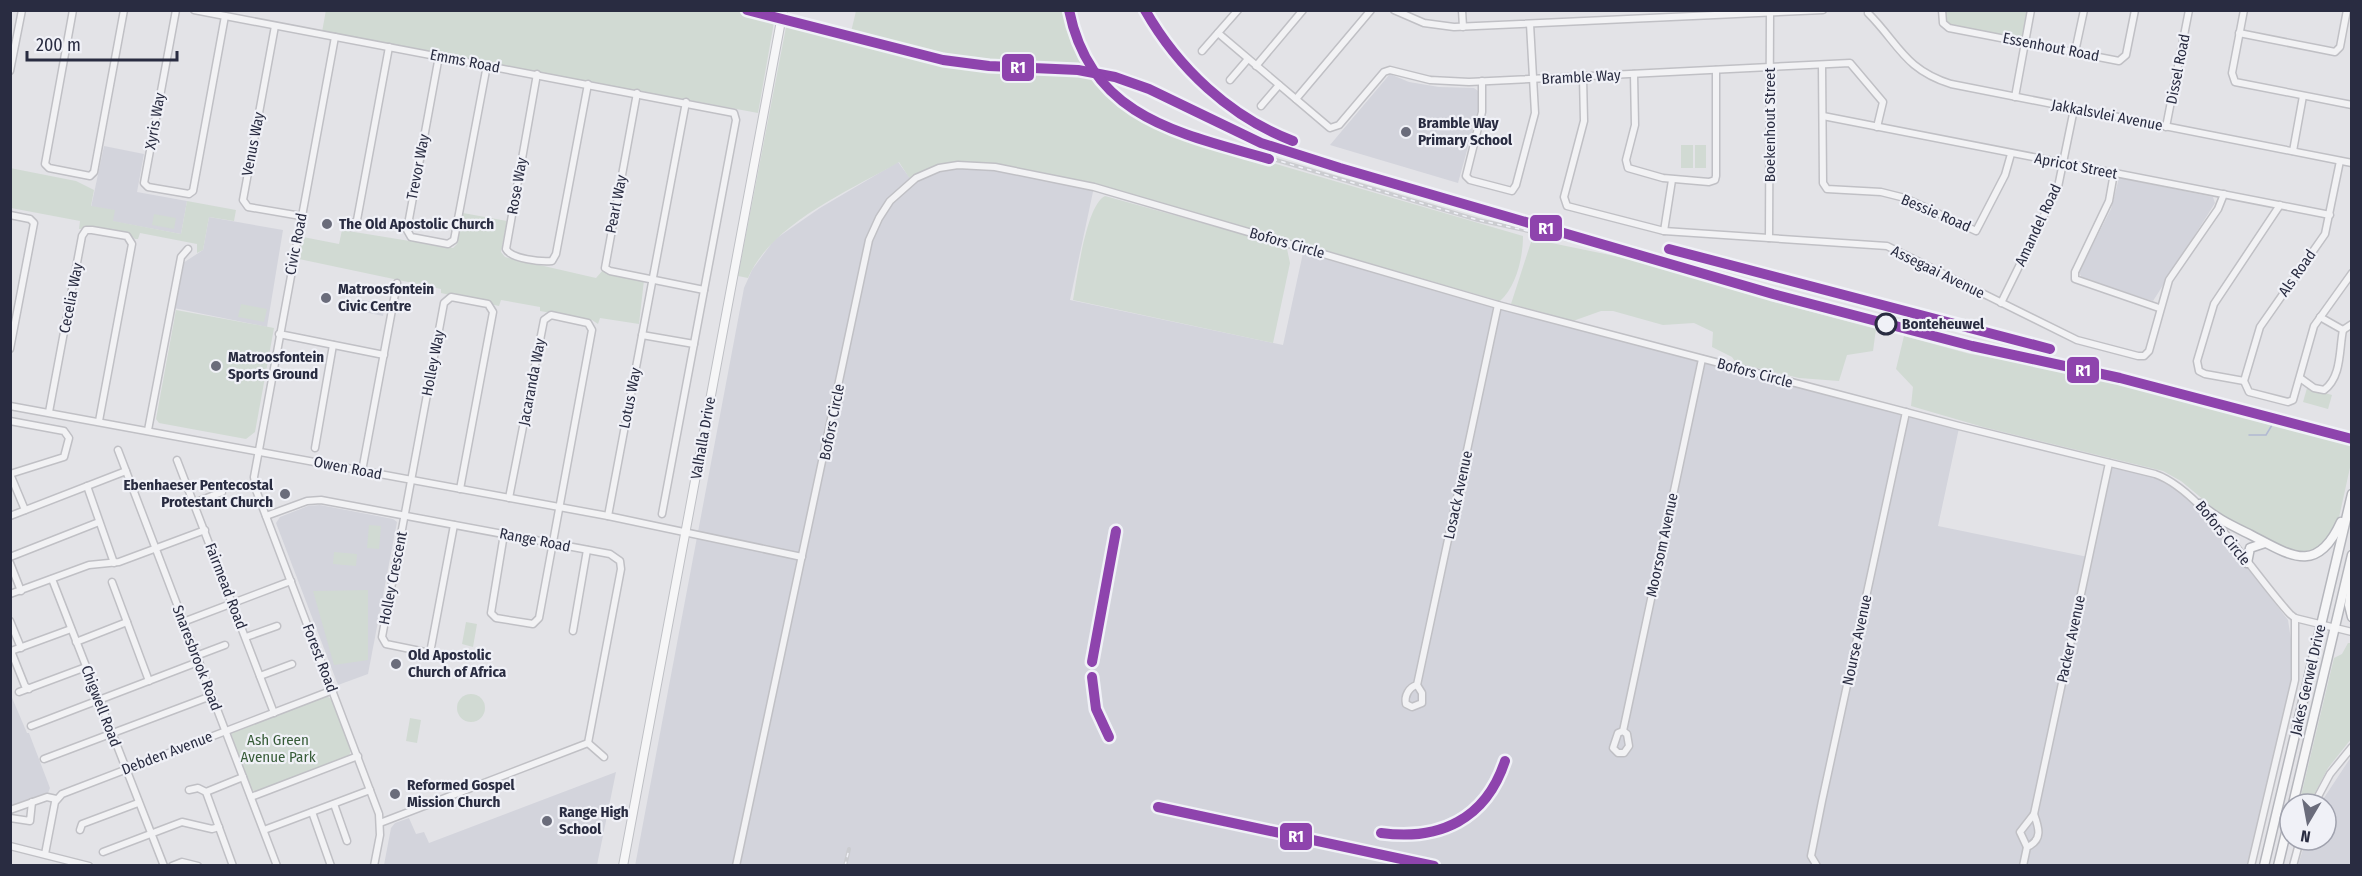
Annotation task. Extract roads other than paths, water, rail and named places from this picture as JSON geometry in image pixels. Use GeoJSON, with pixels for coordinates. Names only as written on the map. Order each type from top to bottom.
{"type":"FeatureCollection","features":[{"type":"Feature","properties":{"kind":"highway"},"geometry":{"type":"LineString","coordinates":[[2200,504],[2218,518],[2294,557],[2316,554],[2332,542],[2350,500]]}},
{"type":"Feature","properties":{"kind":"highway","name":"Jakes Gerwel Drive"},"geometry":{"type":"LineString","coordinates":[[2264,866],[2350,500]]}},
{"type":"Feature","properties":{"kind":"highway"},"geometry":{"type":"LineString","coordinates":[[2247,563],[2250,548],[2266,543]]}},
{"type":"Feature","properties":{"kind":"highway"},"geometry":{"type":"LineString","coordinates":[[2351,557],[2352,565]]}},
{"type":"Feature","properties":{"kind":"highway","name":"Jakes Gerwel Drive"},"geometry":{"type":"LineString","coordinates":[[2296,792],[2351,557]]}},
{"type":"Feature","properties":{"kind":"highway"},"geometry":{"type":"LineString","coordinates":[[2352,582],[2349,605],[2352,617]]}},
{"type":"Feature","properties":{"kind":"main road","name":"Valhalla Drive"},"geometry":{"type":"LineString","coordinates":[[623,866],[782,12]]}},
{"type":"Feature","properties":{"kind":"street"},"geometry":{"type":"LineString","coordinates":[[10,71],[22,10]]}},
{"type":"Feature","properties":{"kind":"street"},"geometry":{"type":"LineString","coordinates":[[73,10],[45,164],[49,168],[92,175],[124,10]]}},
{"type":"Feature","properties":{"kind":"street","name":"Xyris Way"},"geometry":{"type":"LineString","coordinates":[[176,10],[144,183],[148,187],[191,194],[225,16]]}},
{"type":"Feature","properties":{"kind":"street","name":"Emms Road"},"geometry":{"type":"LineString","coordinates":[[194,10],[728,110],[735,115],[704,290]]}},
{"type":"Feature","properties":{"kind":"street"},"geometry":{"type":"LineString","coordinates":[[1202,51],[1238,10]]}},
{"type":"Feature","properties":{"kind":"street"},"geometry":{"type":"LineString","coordinates":[[1257,66],[1303,10]]}},
{"type":"Feature","properties":{"kind":"street"},"geometry":{"type":"LineString","coordinates":[[1296,99],[1371,10]]}},
{"type":"Feature","properties":{"kind":"street"},"geometry":{"type":"LineString","coordinates":[[1394,10],[1424,23],[1463,27],[1668,14],[1823,10]]}},
{"type":"Feature","properties":{"kind":"street"},"geometry":{"type":"LineString","coordinates":[[1462,10],[1463,27]]}},
{"type":"Feature","properties":{"kind":"street","name":"Essenhout Road"},"geometry":{"type":"LineString","coordinates":[[1942,10],[1943,23],[1949,28],[2122,60],[2126,55],[2135,10]]}},
{"type":"Feature","properties":{"kind":"street"},"geometry":{"type":"LineString","coordinates":[[2015,97],[2031,10]]}},
{"type":"Feature","properties":{"kind":"street"},"geometry":{"type":"LineString","coordinates":[[2075,52],[2084,10]]}},
{"type":"Feature","properties":{"kind":"street","name":"Dissel Road"},"geometry":{"type":"LineString","coordinates":[[2166,127],[2189,10]]}},
{"type":"Feature","properties":{"kind":"street"},"geometry":{"type":"LineString","coordinates":[[2244,10],[2232,73],[2235,82],[2352,105]]}},
{"type":"Feature","properties":{"kind":"street"},"geometry":{"type":"LineString","coordinates":[[2240,33],[2335,52],[2340,47],[2347,10]]}},
{"type":"Feature","properties":{"kind":"street","name":"Jakkalsvlei Avenue"},"geometry":{"type":"LineString","coordinates":[[1869,11],[1907,60],[1932,77],[1951,84],[2352,163]]}},
{"type":"Feature","properties":{"kind":"street","name":"Boekenhout Street"},"geometry":{"type":"LineString","coordinates":[[1769,238],[1770,13]]}},
{"type":"Feature","properties":{"kind":"street"},"geometry":{"type":"LineString","coordinates":[[1482,81],[1482,112],[1466,176],[1470,180],[1512,191],[1516,185],[1534,118],[1530,24]]}},
{"type":"Feature","properties":{"kind":"street","name":"Venus Way"},"geometry":{"type":"LineString","coordinates":[[275,26],[243,200],[248,207],[301,216]]}},
{"type":"Feature","properties":{"kind":"street","name":"Bramble Way"},"geometry":{"type":"LineString","coordinates":[[1218,33],[1330,128],[1334,128],[1384,72],[1390,70],[1430,81],[1482,81],[1854,64],[1883,102],[1877,126]]}},
{"type":"Feature","properties":{"kind":"street","name":"Civic Road"},"geometry":{"type":"LineString","coordinates":[[257,451],[335,37]]}},
{"type":"Feature","properties":{"kind":"street"},"geometry":{"type":"LineString","coordinates":[[351,227],[357,220],[389,47]]}},
{"type":"Feature","properties":{"kind":"street","name":"Trevor Way"},"geometry":{"type":"LineString","coordinates":[[439,56],[407,233],[411,237],[451,244],[455,237],[487,65]]}},
{"type":"Feature","properties":{"kind":"street"},"geometry":{"type":"LineString","coordinates":[[1230,80],[1248,58]]}},
{"type":"Feature","properties":{"kind":"street","name":"Bessie Road"},"geometry":{"type":"LineString","coordinates":[[1822,66],[1825,188],[1881,192],[1907,199],[1973,231],[1980,227],[2005,175],[2011,154]]}},
{"type":"Feature","properties":{"kind":"street"},"geometry":{"type":"LineString","coordinates":[[1634,74],[1635,125],[1626,166],[1672,180],[1709,182],[1716,178],[1716,70]]}},
{"type":"Feature","properties":{"kind":"street","name":"Rose Way"},"geometry":{"type":"LineString","coordinates":[[537,74],[506,249],[512,255],[552,261],[556,254],[588,84]]}},
{"type":"Feature","properties":{"kind":"street","name":"Assegaai Avenue"},"geometry":{"type":"LineString","coordinates":[[1583,77],[1584,121],[1564,202],[1567,206],[1664,231],[1887,246],[2077,339],[2138,356],[2144,356],[2149,351],[2159,308],[2169,280],[2218,209],[2223,194]]}},
{"type":"Feature","properties":{"kind":"street"},"geometry":{"type":"LineString","coordinates":[[1261,106],[1279,85]]}},
{"type":"Feature","properties":{"kind":"street","name":"Pearl Way"},"geometry":{"type":"LineString","coordinates":[[637,93],[604,264],[610,271],[652,279]]}},
{"type":"Feature","properties":{"kind":"street"},"geometry":{"type":"LineString","coordinates":[[2293,151],[2304,96]]}},
{"type":"Feature","properties":{"kind":"street","name":"Lotus Way"},"geometry":{"type":"LineString","coordinates":[[608,516],[686,102]]}},
{"type":"Feature","properties":{"kind":"street","name":"Amandel Road"},"geometry":{"type":"LineString","coordinates":[[2001,303],[2056,192],[2073,109]]}},
{"type":"Feature","properties":{"kind":"street","name":"Apricot Street"},"geometry":{"type":"LineString","coordinates":[[1823,116],[2330,215]]}},
{"type":"Feature","properties":{"kind":"street","name":"Als Road"},"geometry":{"type":"LineString","coordinates":[[2244,381],[2260,327],[2325,234],[2340,161]]}},
{"type":"Feature","properties":{"kind":"street","name":"Bofors Circle"},"geometry":{"type":"LineString","coordinates":[[736,866],[872,232],[894,196],[912,181],[931,171],[958,165],[976,164],[1094,188],[1498,305],[1906,412],[2162,476],[2182,488],[2200,504],[2295,618]]}},
{"type":"Feature","properties":{"kind":"street"},"geometry":{"type":"LineString","coordinates":[[2115,173],[2109,201],[2075,272],[2075,279],[2159,308]]}},
{"type":"Feature","properties":{"kind":"street"},"geometry":{"type":"LineString","coordinates":[[1664,231],[1672,180]]}},
{"type":"Feature","properties":{"kind":"street"},"geometry":{"type":"LineString","coordinates":[[2280,205],[2214,304],[2197,361],[2199,371],[2244,381],[2249,392],[2288,402],[2295,398],[2312,330],[2352,273]]}},
{"type":"Feature","properties":{"kind":"street"},"geometry":{"type":"LineString","coordinates":[[10,215],[30,219],[34,223],[10,349]]}},
{"type":"Feature","properties":{"kind":"street","name":"Cecelia Way"},"geometry":{"type":"LineString","coordinates":[[50,412],[83,234],[90,230],[127,236],[132,240],[99,421]]}},
{"type":"Feature","properties":{"kind":"street"},"geometry":{"type":"LineString","coordinates":[[148,430],[181,258],[188,249]]}},
{"type":"Feature","properties":{"kind":"street"},"geometry":{"type":"LineString","coordinates":[[652,279],[704,290],[666,509]]}},
{"type":"Feature","properties":{"kind":"street"},"geometry":{"type":"LineString","coordinates":[[362,471],[397,283]]}},
{"type":"Feature","properties":{"kind":"street","name":"Holley Way"},"geometry":{"type":"LineString","coordinates":[[411,480],[444,303],[447,298],[453,297],[488,304],[493,312],[460,489]]}},
{"type":"Feature","properties":{"kind":"street","name":"Losack Avenue"},"geometry":{"type":"LineString","coordinates":[[1417,685],[1498,305]]}},
{"type":"Feature","properties":{"kind":"street","name":"Jacaranda Way"},"geometry":{"type":"LineString","coordinates":[[509,498],[545,317],[551,315],[588,323],[592,330],[559,507]]}},
{"type":"Feature","properties":{"kind":"street"},"geometry":{"type":"LineString","coordinates":[[2320,317],[2343,330]]}},
{"type":"Feature","properties":{"kind":"street"},"geometry":{"type":"LineString","coordinates":[[2300,378],[2314,388],[2324,390],[2330,385],[2338,363],[2343,330],[2352,324]]}},
{"type":"Feature","properties":{"kind":"street"},"geometry":{"type":"LineString","coordinates":[[279,334],[384,355]]}},
{"type":"Feature","properties":{"kind":"street"},"geometry":{"type":"LineString","coordinates":[[642,335],[694,344]]}},
{"type":"Feature","properties":{"kind":"street"},"geometry":{"type":"LineString","coordinates":[[315,448],[333,345]]}},
{"type":"Feature","properties":{"kind":"street","name":"Moorsom Avenue"},"geometry":{"type":"LineString","coordinates":[[1623,731],[1702,359]]}},
{"type":"Feature","properties":{"kind":"street","name":"Owen Road"},"geometry":{"type":"LineString","coordinates":[[10,406],[608,516],[802,557]]}},
{"type":"Feature","properties":{"kind":"street","name":"Nourse Avenue"},"geometry":{"type":"LineString","coordinates":[[1817,866],[1811,856],[1906,412]]}},
{"type":"Feature","properties":{"kind":"street"},"geometry":{"type":"LineString","coordinates":[[10,421],[64,431],[69,438],[64,457],[10,474],[25,510]]}},
{"type":"Feature","properties":{"kind":"street","name":"Snaresbrook Road"},"geometry":{"type":"LineString","coordinates":[[118,450],[277,866]]}},
{"type":"Feature","properties":{"kind":"street","name":"Forest Road"},"geometry":{"type":"LineString","coordinates":[[257,451],[254,482],[358,756],[381,823],[375,866]]}},
{"type":"Feature","properties":{"kind":"street","name":"Fairmead Road"},"geometry":{"type":"LineString","coordinates":[[177,460],[274,712]]}},
{"type":"Feature","properties":{"kind":"street","name":"Packer Avenue"},"geometry":{"type":"LineString","coordinates":[[2023,866],[2027,847],[2039,836],[2034,814],[2109,463]]}},
{"type":"Feature","properties":{"kind":"street"},"geometry":{"type":"LineString","coordinates":[[10,516],[126,471]]}},
{"type":"Feature","properties":{"kind":"street","name":"Holley Crescent"},"geometry":{"type":"LineString","coordinates":[[411,480],[382,638],[386,644],[430,653],[454,525]]}},
{"type":"Feature","properties":{"kind":"street"},"geometry":{"type":"LineString","coordinates":[[87,486],[114,563]]}},
{"type":"Feature","properties":{"kind":"street"},"geometry":{"type":"LineString","coordinates":[[194,503],[222,492]]}},
{"type":"Feature","properties":{"kind":"street","name":"Range Road"},"geometry":{"type":"LineString","coordinates":[[266,516],[316,500],[616,556],[621,566],[588,743]]}},
{"type":"Feature","properties":{"kind":"street"},"geometry":{"type":"LineString","coordinates":[[504,534],[490,609],[492,615],[531,624],[537,622],[559,507]]}},
{"type":"Feature","properties":{"kind":"street"},"geometry":{"type":"LineString","coordinates":[[10,557],[99,522]]}},
{"type":"Feature","properties":{"kind":"street"},"geometry":{"type":"LineString","coordinates":[[10,594],[89,565],[114,563],[205,530]]}},
{"type":"Feature","properties":{"kind":"street"},"geometry":{"type":"LineString","coordinates":[[573,630],[587,549]]}},
{"type":"Feature","properties":{"kind":"street"},"geometry":{"type":"LineString","coordinates":[[10,563],[21,591]]}},
{"type":"Feature","properties":{"kind":"street","name":"Chigwell Road"},"geometry":{"type":"LineString","coordinates":[[52,579],[164,866]]}},
{"type":"Feature","properties":{"kind":"street"},"geometry":{"type":"LineString","coordinates":[[183,622],[291,581]]}},
{"type":"Feature","properties":{"kind":"street"},"geometry":{"type":"LineString","coordinates":[[112,582],[149,681]]}},
{"type":"Feature","properties":{"kind":"street"},"geometry":{"type":"LineString","coordinates":[[2251,866],[2295,680],[2295,618],[2352,632]]}},
{"type":"Feature","properties":{"kind":"street"},"geometry":{"type":"LineString","coordinates":[[10,621],[21,648]]}},
{"type":"Feature","properties":{"kind":"street"},"geometry":{"type":"LineString","coordinates":[[76,642],[127,622]]}},
{"type":"Feature","properties":{"kind":"street"},"geometry":{"type":"LineString","coordinates":[[246,637],[277,626]]}},
{"type":"Feature","properties":{"kind":"street"},"geometry":{"type":"LineString","coordinates":[[29,689],[25,686],[11,651],[71,629]]}},
{"type":"Feature","properties":{"kind":"street"},"geometry":{"type":"LineString","coordinates":[[31,726],[149,681],[225,645]]}},
{"type":"Feature","properties":{"kind":"street"},"geometry":{"type":"LineString","coordinates":[[261,676],[291,664]]}},
{"type":"Feature","properties":{"kind":"street"},"geometry":{"type":"LineString","coordinates":[[19,692],[86,667]]}},
{"type":"Feature","properties":{"kind":"street","name":"Debden Avenue"},"geometry":{"type":"LineString","coordinates":[[10,810],[46,797],[56,799],[62,794],[125,769],[333,690]]}},
{"type":"Feature","properties":{"kind":"street"},"geometry":{"type":"LineString","coordinates":[[44,759],[211,696]]}},
{"type":"Feature","properties":{"kind":"street"},"geometry":{"type":"LineString","coordinates":[[381,823],[588,743],[604,757]]}},
{"type":"Feature","properties":{"kind":"street"},"geometry":{"type":"LineString","coordinates":[[2320,792],[2330,774],[2352,747]]}},
{"type":"Feature","properties":{"kind":"street"},"geometry":{"type":"LineString","coordinates":[[251,797],[358,756]]}},
{"type":"Feature","properties":{"kind":"street"},"geometry":{"type":"LineString","coordinates":[[206,792],[243,777]]}},
{"type":"Feature","properties":{"kind":"street"},"geometry":{"type":"LineString","coordinates":[[189,790],[198,788],[206,792],[233,866]]}},
{"type":"Feature","properties":{"kind":"street"},"geometry":{"type":"LineString","coordinates":[[264,830],[370,790]]}},
{"type":"Feature","properties":{"kind":"street"},"geometry":{"type":"LineString","coordinates":[[45,854],[56,799]]}},
{"type":"Feature","properties":{"kind":"street"},"geometry":{"type":"LineString","coordinates":[[10,818],[30,821],[32,802]]}},
{"type":"Feature","properties":{"kind":"street"},"geometry":{"type":"LineString","coordinates":[[80,830],[82,824],[138,803]]}},
{"type":"Feature","properties":{"kind":"street"},"geometry":{"type":"LineString","coordinates":[[334,804],[347,841]]}},
{"type":"Feature","properties":{"kind":"street"},"geometry":{"type":"LineString","coordinates":[[312,812],[331,866]]}},
{"type":"Feature","properties":{"kind":"street","name":"Packer Avenue"},"geometry":{"type":"LineString","coordinates":[[2027,847],[2020,832],[2034,814]]}},
{"type":"Feature","properties":{"kind":"street"},"geometry":{"type":"LineString","coordinates":[[103,852],[182,822],[212,829],[219,827]]}},
{"type":"Feature","properties":{"kind":"street"},"geometry":{"type":"LineString","coordinates":[[10,846],[89,866]]}},
{"type":"Feature","properties":{"kind":"street"},"geometry":{"type":"LineString","coordinates":[[172,866],[183,862],[198,866]]}},
{"type":"Feature","properties":{"kind":"waterway"},"geometry":{"type":"LineString","coordinates":[[2249,435],[2266,435],[2272,425]]}},
{"type":"Feature","properties":{"kind":"railway"},"geometry":{"type":"LineString","coordinates":[[1069,10],[1081,48],[1102,81],[1130,107],[1165,127],[1478,220],[1646,257]]}},
{"type":"Feature","properties":{"kind":"railway"},"geometry":{"type":"LineString","coordinates":[[1092,662],[1116,531]]}},
{"type":"Feature","properties":{"kind":"railway"},"geometry":{"type":"LineString","coordinates":[[1092,677],[1096,709],[1109,737]]}},
{"type":"Feature","properties":{"kind":"railway"},"geometry":{"type":"LineString","coordinates":[[1381,833],[1402,835],[1423,833],[1458,822],[1486,798],[1497,781],[1505,761]]}},
{"type":"Feature","properties":{"kind":"railway"},"geometry":{"type":"LineString","coordinates":[[1158,807],[1434,866]]}},
{"type":"Feature","properties":{"kind":"railway"},"geometry":{"type":"LineString","coordinates":[[845,866],[849,849]]}},
{"type":"Feature","properties":{"kind":"place","name":"Bramble Way Primary School"},"geometry":{"type":"Point","coordinates":[1406,132]}},
{"type":"Feature","properties":{"kind":"place","name":"The Old Apostolic Church"},"geometry":{"type":"Point","coordinates":[327,224]}},
{"type":"Feature","properties":{"kind":"place","name":"Matroosfontein Civic Centre"},"geometry":{"type":"Point","coordinates":[326,298]}},
{"type":"Feature","properties":{"kind":"place","name":"Bonteheuwel"},"geometry":{"type":"Point","coordinates":[1886,324]}},
{"type":"Feature","properties":{"kind":"place","name":"Matroosfontein Sports Ground"},"geometry":{"type":"Point","coordinates":[216,366]}},
{"type":"Feature","properties":{"kind":"place","name":"Ebenhaeser Pentecostal Protestant Church"},"geometry":{"type":"Point","coordinates":[285,494]}},
{"type":"Feature","properties":{"kind":"place","name":"Old Apostolic Church of Africa"},"geometry":{"type":"Point","coordinates":[396,664]}},
{"type":"Feature","properties":{"kind":"place","name":"Reformed Gospel Mission Church"},"geometry":{"type":"Point","coordinates":[395,794]}},
{"type":"Feature","properties":{"kind":"place","name":"Range High School"},"geometry":{"type":"Point","coordinates":[547,821]}},
{"type":"Feature","properties":{"kind":"park label","name":"Ash Green Avenue Park"},"geometry":{"type":"Point","coordinates":[278,748]}}]}
